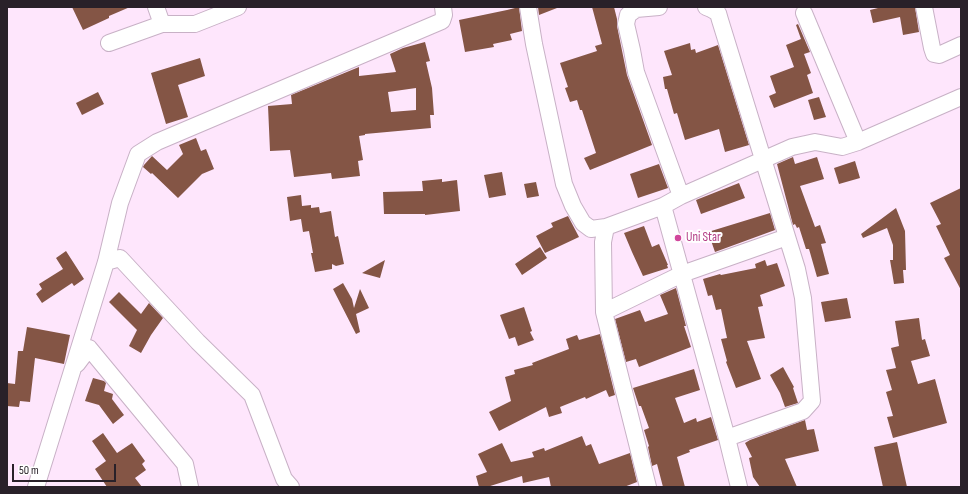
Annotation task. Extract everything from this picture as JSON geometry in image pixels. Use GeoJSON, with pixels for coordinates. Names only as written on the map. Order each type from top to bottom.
{"type":"FeatureCollection","features":[{"type":"Feature","properties":{"kind":"street"},"geometry":{"type":"LineString","coordinates":[[156,7],[162,24]]}},
{"type":"Feature","properties":{"kind":"street"},"geometry":{"type":"LineString","coordinates":[[109,43],[162,24],[195,24],[238,7]]}},
{"type":"Feature","properties":{"kind":"street"},"geometry":{"type":"LineString","coordinates":[[36,487],[106,262],[120,203],[138,154],[157,142],[442,21],[444,14],[443,7]]}},
{"type":"Feature","properties":{"kind":"street"},"geometry":{"type":"LineString","coordinates":[[528,7],[534,44],[564,184],[582,223],[591,229],[606,227],[663,206],[681,196],[792,147],[814,142],[842,147],[858,142],[961,96]]}},
{"type":"Feature","properties":{"kind":"street"},"geometry":{"type":"LineString","coordinates":[[659,7],[636,9],[628,15],[626,24],[636,72],[681,196]]}},
{"type":"Feature","properties":{"kind":"street"},"geometry":{"type":"LineString","coordinates":[[706,7],[718,13],[797,269],[803,298],[812,401],[803,411],[727,438]]}},
{"type":"Feature","properties":{"kind":"street"},"geometry":{"type":"LineString","coordinates":[[924,7],[934,54],[939,55],[961,45]]}},
{"type":"Feature","properties":{"kind":"street"},"geometry":{"type":"LineString","coordinates":[[804,14],[858,142]]}},
{"type":"Feature","properties":{"kind":"street"},"geometry":{"type":"LineString","coordinates":[[663,206],[727,438],[739,487]]}},
{"type":"Feature","properties":{"kind":"street"},"geometry":{"type":"LineString","coordinates":[[606,227],[603,242],[604,312],[648,487]]}},
{"type":"Feature","properties":{"kind":"street"},"geometry":{"type":"LineString","coordinates":[[604,312],[682,274],[787,237]]}},
{"type":"Feature","properties":{"kind":"street"},"geometry":{"type":"LineString","coordinates":[[106,262],[120,258],[198,342],[252,395],[284,479],[292,487]]}},
{"type":"Feature","properties":{"kind":"street"},"geometry":{"type":"LineString","coordinates":[[72,370],[89,348],[185,464],[190,487]]}},
{"type":"Feature","properties":{"kind":"building"},"geometry":{"type":"Polygon","coordinates":[[[72,7],[130,7],[83,30],[72,7]]]}},
{"type":"Feature","properties":{"kind":"building"},"geometry":{"type":"Polygon","coordinates":[[[519,7],[522,31],[510,34],[512,40],[493,44],[494,47],[465,52],[459,20],[519,7]]]}},
{"type":"Feature","properties":{"kind":"building"},"geometry":{"type":"Polygon","coordinates":[[[538,7],[556,7],[557,8],[539,15],[538,7]]]}},
{"type":"Feature","properties":{"kind":"building"},"geometry":{"type":"Polygon","coordinates":[[[592,7],[614,7],[627,75],[652,145],[590,170],[584,158],[596,153],[582,110],[580,110],[577,100],[570,102],[565,88],[568,87],[560,63],[597,51],[595,46],[602,44],[592,7]]]}},
{"type":"Feature","properties":{"kind":"building"},"geometry":{"type":"Polygon","coordinates":[[[882,7],[915,7],[919,32],[903,35],[900,17],[873,23],[870,10],[882,7]]]}},
{"type":"Feature","properties":{"kind":"building"},"geometry":{"type":"Polygon","coordinates":[[[798,24],[810,52],[804,54],[811,73],[807,75],[813,93],[774,108],[769,96],[776,93],[770,76],[794,67],[786,45],[801,39],[796,25],[798,24]]]}},
{"type":"Feature","properties":{"kind":"building"},"geometry":{"type":"Polygon","coordinates":[[[425,42],[430,61],[426,62],[432,88],[434,115],[430,115],[431,128],[365,134],[359,136],[363,160],[358,161],[360,176],[332,179],[331,173],[294,177],[290,150],[270,151],[268,106],[292,104],[291,95],[359,67],[359,76],[396,72],[390,54],[403,48],[425,42]],[[416,88],[388,92],[391,112],[416,110],[416,88]]]}},
{"type":"Feature","properties":{"kind":"building"},"geometry":{"type":"Polygon","coordinates":[[[690,43],[691,50],[695,49],[696,53],[718,45],[749,145],[725,152],[719,129],[685,140],[677,113],[674,114],[667,89],[665,89],[663,77],[672,75],[664,51],[690,43]]]}},
{"type":"Feature","properties":{"kind":"building"},"geometry":{"type":"Polygon","coordinates":[[[200,58],[205,76],[178,85],[188,117],[166,124],[151,73],[200,58]]]}},
{"type":"Feature","properties":{"kind":"building"},"geometry":{"type":"Polygon","coordinates":[[[98,92],[104,104],[82,115],[76,103],[98,92]]]}},
{"type":"Feature","properties":{"kind":"building"},"geometry":{"type":"Polygon","coordinates":[[[819,97],[826,117],[814,120],[808,100],[819,97]]]}},
{"type":"Feature","properties":{"kind":"building"},"geometry":{"type":"Polygon","coordinates":[[[196,138],[201,151],[206,149],[214,169],[202,174],[178,198],[152,173],[151,174],[143,167],[152,156],[167,170],[183,154],[179,145],[196,138]]]}},
{"type":"Feature","properties":{"kind":"building"},"geometry":{"type":"Polygon","coordinates":[[[793,157],[795,164],[817,157],[824,179],[800,186],[815,227],[820,225],[826,243],[821,244],[829,274],[817,277],[809,249],[806,249],[799,227],[797,228],[795,224],[793,225],[777,164],[793,157]]]}},
{"type":"Feature","properties":{"kind":"building"},"geometry":{"type":"Polygon","coordinates":[[[855,161],[860,178],[839,184],[834,168],[855,161]]]}},
{"type":"Feature","properties":{"kind":"building"},"geometry":{"type":"Polygon","coordinates":[[[659,164],[668,188],[638,198],[630,174],[659,164]]]}},
{"type":"Feature","properties":{"kind":"building"},"geometry":{"type":"Polygon","coordinates":[[[502,172],[506,195],[489,198],[484,175],[502,172]]]}},
{"type":"Feature","properties":{"kind":"building"},"geometry":{"type":"Polygon","coordinates":[[[442,179],[442,182],[457,180],[460,211],[425,215],[384,214],[383,192],[423,191],[422,181],[442,179]]]}},
{"type":"Feature","properties":{"kind":"building"},"geometry":{"type":"Polygon","coordinates":[[[536,182],[539,196],[527,198],[524,184],[536,182]]]}},
{"type":"Feature","properties":{"kind":"building"},"geometry":{"type":"Polygon","coordinates":[[[739,183],[745,198],[701,214],[696,200],[739,183]]]}},
{"type":"Feature","properties":{"kind":"building"},"geometry":{"type":"Polygon","coordinates":[[[961,188],[961,290],[944,258],[950,255],[936,226],[941,224],[930,203],[961,188]]]}},
{"type":"Feature","properties":{"kind":"building"},"geometry":{"type":"Polygon","coordinates":[[[301,195],[302,206],[311,205],[311,208],[319,207],[320,213],[331,211],[335,237],[338,236],[344,264],[336,266],[332,264],[332,269],[315,272],[311,253],[313,253],[309,231],[303,232],[301,219],[290,221],[287,197],[301,195]]]}},
{"type":"Feature","properties":{"kind":"building"},"geometry":{"type":"Polygon","coordinates":[[[896,208],[905,231],[906,270],[903,270],[904,283],[894,284],[890,260],[893,260],[893,245],[887,228],[863,238],[861,234],[896,208]]]}},
{"type":"Feature","properties":{"kind":"building"},"geometry":{"type":"Polygon","coordinates":[[[770,213],[775,230],[715,252],[708,232],[770,213]]]}},
{"type":"Feature","properties":{"kind":"building"},"geometry":{"type":"Polygon","coordinates":[[[568,216],[579,237],[545,253],[536,236],[553,227],[551,223],[568,216]]]}},
{"type":"Feature","properties":{"kind":"building"},"geometry":{"type":"Polygon","coordinates":[[[644,226],[652,247],[659,244],[668,268],[643,276],[624,233],[644,226]]]}},
{"type":"Feature","properties":{"kind":"building"},"geometry":{"type":"Polygon","coordinates":[[[540,247],[547,258],[522,275],[515,264],[540,247]]]}},
{"type":"Feature","properties":{"kind":"building"},"geometry":{"type":"Polygon","coordinates":[[[66,251],[84,279],[74,286],[72,283],[42,303],[36,294],[42,289],[39,284],[63,269],[56,258],[66,251]]]}},
{"type":"Feature","properties":{"kind":"building"},"geometry":{"type":"Polygon","coordinates":[[[385,260],[380,278],[362,273],[385,260]]]}},
{"type":"Feature","properties":{"kind":"building"},"geometry":{"type":"Polygon","coordinates":[[[765,260],[767,266],[777,263],[785,286],[760,295],[763,306],[758,307],[765,338],[747,341],[761,379],[736,388],[726,362],[721,339],[727,338],[721,309],[716,310],[712,295],[708,296],[703,279],[720,274],[756,268],[755,264],[765,260]]]}},
{"type":"Feature","properties":{"kind":"building"},"geometry":{"type":"Polygon","coordinates":[[[343,283],[352,299],[354,308],[360,289],[369,308],[356,314],[360,332],[356,334],[333,289],[343,283]]]}},
{"type":"Feature","properties":{"kind":"building"},"geometry":{"type":"Polygon","coordinates":[[[676,288],[686,326],[684,326],[691,347],[639,367],[636,359],[626,362],[615,319],[640,310],[645,322],[668,314],[660,295],[676,288]]]}},
{"type":"Feature","properties":{"kind":"building"},"geometry":{"type":"Polygon","coordinates":[[[119,292],[141,314],[149,303],[163,318],[141,353],[129,346],[137,330],[109,302],[119,292]]]}},
{"type":"Feature","properties":{"kind":"building"},"geometry":{"type":"Polygon","coordinates":[[[847,298],[851,318],[825,322],[821,302],[847,298]]]}},
{"type":"Feature","properties":{"kind":"building"},"geometry":{"type":"Polygon","coordinates":[[[524,307],[532,331],[530,332],[534,340],[518,346],[515,337],[509,339],[500,315],[524,307]]]}},
{"type":"Feature","properties":{"kind":"building"},"geometry":{"type":"Polygon","coordinates":[[[919,318],[922,340],[925,339],[930,356],[911,361],[918,384],[935,379],[947,423],[893,438],[887,417],[893,416],[886,392],[892,390],[886,370],[896,368],[891,348],[899,346],[895,321],[919,318]]]}},
{"type":"Feature","properties":{"kind":"building"},"geometry":{"type":"Polygon","coordinates":[[[27,327],[70,335],[64,364],[35,358],[30,402],[20,401],[19,407],[7,406],[7,383],[15,384],[18,351],[23,351],[27,327]]]}},
{"type":"Feature","properties":{"kind":"building"},"geometry":{"type":"Polygon","coordinates":[[[600,334],[615,395],[609,397],[606,390],[586,399],[585,397],[560,407],[562,413],[549,417],[546,407],[499,431],[489,412],[511,401],[505,377],[515,374],[514,370],[533,365],[532,363],[569,349],[566,339],[577,335],[579,340],[600,334]]]}},
{"type":"Feature","properties":{"kind":"building"},"geometry":{"type":"Polygon","coordinates":[[[783,367],[794,387],[793,388],[798,403],[785,407],[780,393],[770,375],[783,367]]]}},
{"type":"Feature","properties":{"kind":"building"},"geometry":{"type":"Polygon","coordinates":[[[694,369],[700,390],[675,398],[684,423],[696,418],[697,422],[711,417],[718,440],[689,450],[690,452],[677,457],[685,487],[663,487],[657,464],[652,466],[649,446],[644,430],[649,428],[633,388],[694,369]]]}},
{"type":"Feature","properties":{"kind":"building"},"geometry":{"type":"Polygon","coordinates":[[[93,378],[106,383],[104,391],[113,394],[112,399],[124,415],[113,424],[99,405],[85,401],[93,378]]]}},
{"type":"Feature","properties":{"kind":"building"},"geometry":{"type":"Polygon","coordinates":[[[805,420],[807,430],[814,429],[819,451],[785,459],[797,487],[760,487],[753,477],[749,458],[752,457],[745,443],[805,420]]]}},
{"type":"Feature","properties":{"kind":"building"},"geometry":{"type":"Polygon","coordinates":[[[103,433],[117,453],[132,443],[145,461],[142,464],[146,470],[135,478],[142,487],[107,487],[95,469],[106,461],[92,441],[103,433]]]}},
{"type":"Feature","properties":{"kind":"building"},"geometry":{"type":"Polygon","coordinates":[[[582,436],[586,446],[591,444],[599,464],[630,453],[637,482],[624,487],[551,487],[549,477],[523,483],[522,476],[487,487],[479,487],[476,476],[487,472],[478,454],[502,443],[511,462],[534,457],[532,452],[544,448],[545,451],[582,436]]]}},
{"type":"Feature","properties":{"kind":"building"},"geometry":{"type":"Polygon","coordinates":[[[897,442],[907,487],[883,487],[874,447],[897,442]]]}},
{"type":"Feature","properties":{"kind":"place","name":"Uni Star"},"geometry":{"type":"Point","coordinates":[678,238]}}]}
